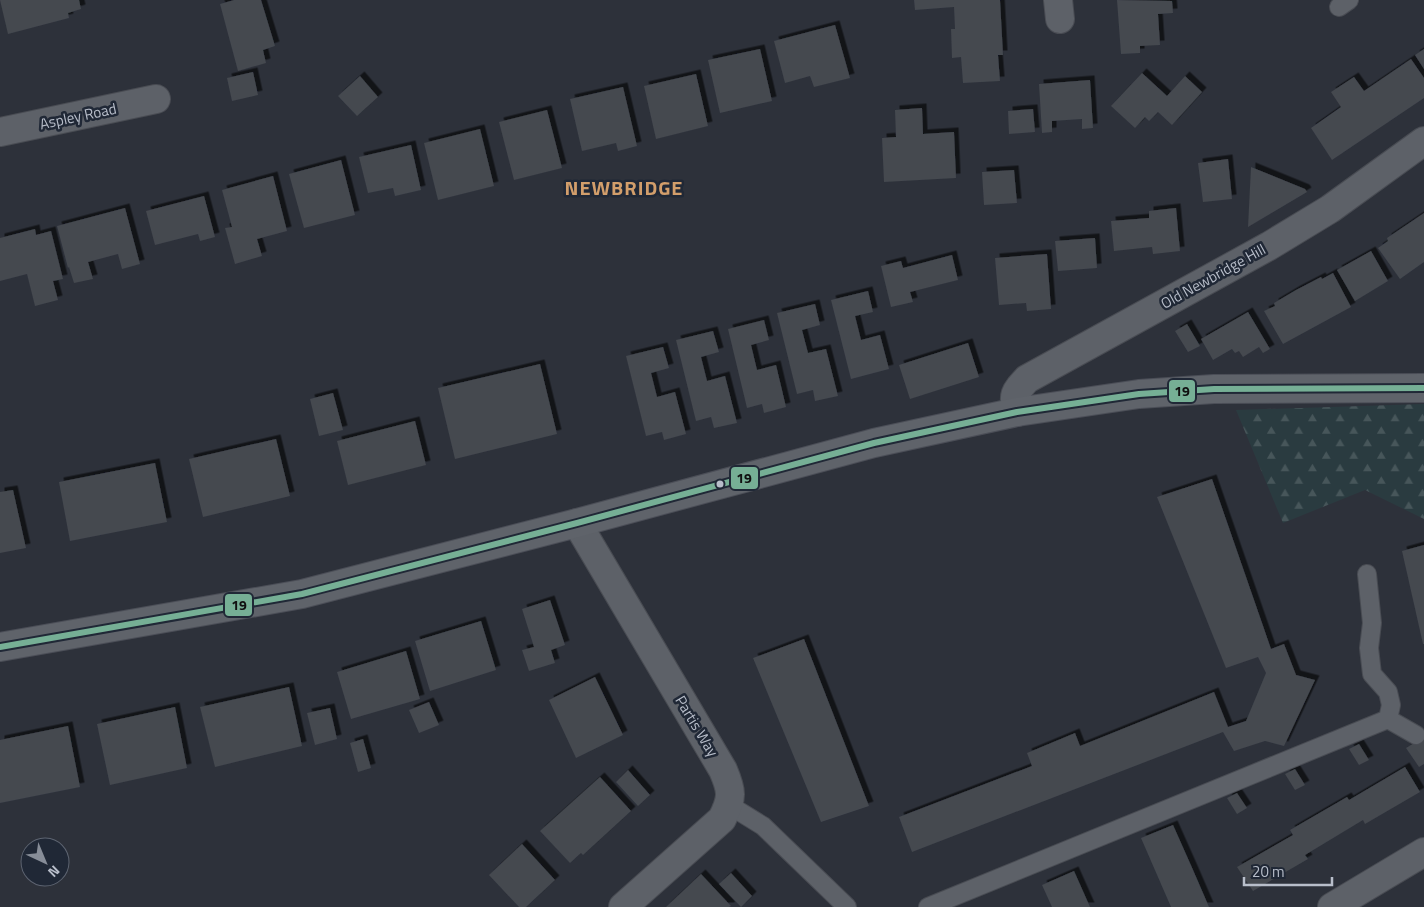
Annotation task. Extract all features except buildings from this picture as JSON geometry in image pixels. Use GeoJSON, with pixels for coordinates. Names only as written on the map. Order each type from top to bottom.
{"type":"FeatureCollection","features":[{"type":"Feature","properties":{"kind":"main road"},"geometry":{"type":"LineString","coordinates":[[0,647],[302,594],[577,523],[874,443],[1017,412],[1139,394],[1214,389],[1424,388]]}},
{"type":"Feature","properties":{"kind":"street","name":"Aspley Road"},"geometry":{"type":"LineString","coordinates":[[0,132],[156,99]]}},
{"type":"Feature","properties":{"kind":"street","name":"Old Newbridge Hill"},"geometry":{"type":"LineString","coordinates":[[1017,412],[1014,400],[1017,390],[1026,379],[1269,246],[1330,209],[1424,141]]}},
{"type":"Feature","properties":{"kind":"street","name":"Partis Way"},"geometry":{"type":"LineString","coordinates":[[577,523],[723,770],[731,788],[729,805]]}},
{"type":"Feature","properties":{"kind":"street"},"geometry":{"type":"LineString","coordinates":[[623,907],[722,819],[729,805]]}},
{"type":"Feature","properties":{"kind":"street"},"geometry":{"type":"LineString","coordinates":[[1332,907],[1424,852]]}},
{"type":"Feature","properties":{"kind":"lane"},"geometry":{"type":"LineString","coordinates":[[1367,574],[1372,623],[1369,648],[1372,674],[1388,692],[1391,705],[1388,718]]}},
{"type":"Feature","properties":{"kind":"lane"},"geometry":{"type":"LineString","coordinates":[[1388,718],[1416,735]]}},
{"type":"Feature","properties":{"kind":"lane"},"geometry":{"type":"LineString","coordinates":[[928,907],[1388,718]]}},
{"type":"Feature","properties":{"kind":"lane"},"geometry":{"type":"LineString","coordinates":[[729,805],[763,826],[847,907]]}},
{"type":"Feature","properties":{"kind":"green space"},"geometry":{"type":"Polygon","coordinates":[[[1424,404],[1424,519],[1365,490],[1283,523],[1236,410],[1424,404]]]}},
{"type":"Feature","properties":{"kind":"transit line","name":"19"},"geometry":{"type":"LineString","coordinates":[[0,647],[302,594],[577,523],[874,443],[1017,412],[1139,394],[1214,389],[1424,388]]}},
{"type":"Feature","properties":{"kind":"district","name":"NEWBRIDGE"},"geometry":{"type":"Point","coordinates":[624,187]}}]}
